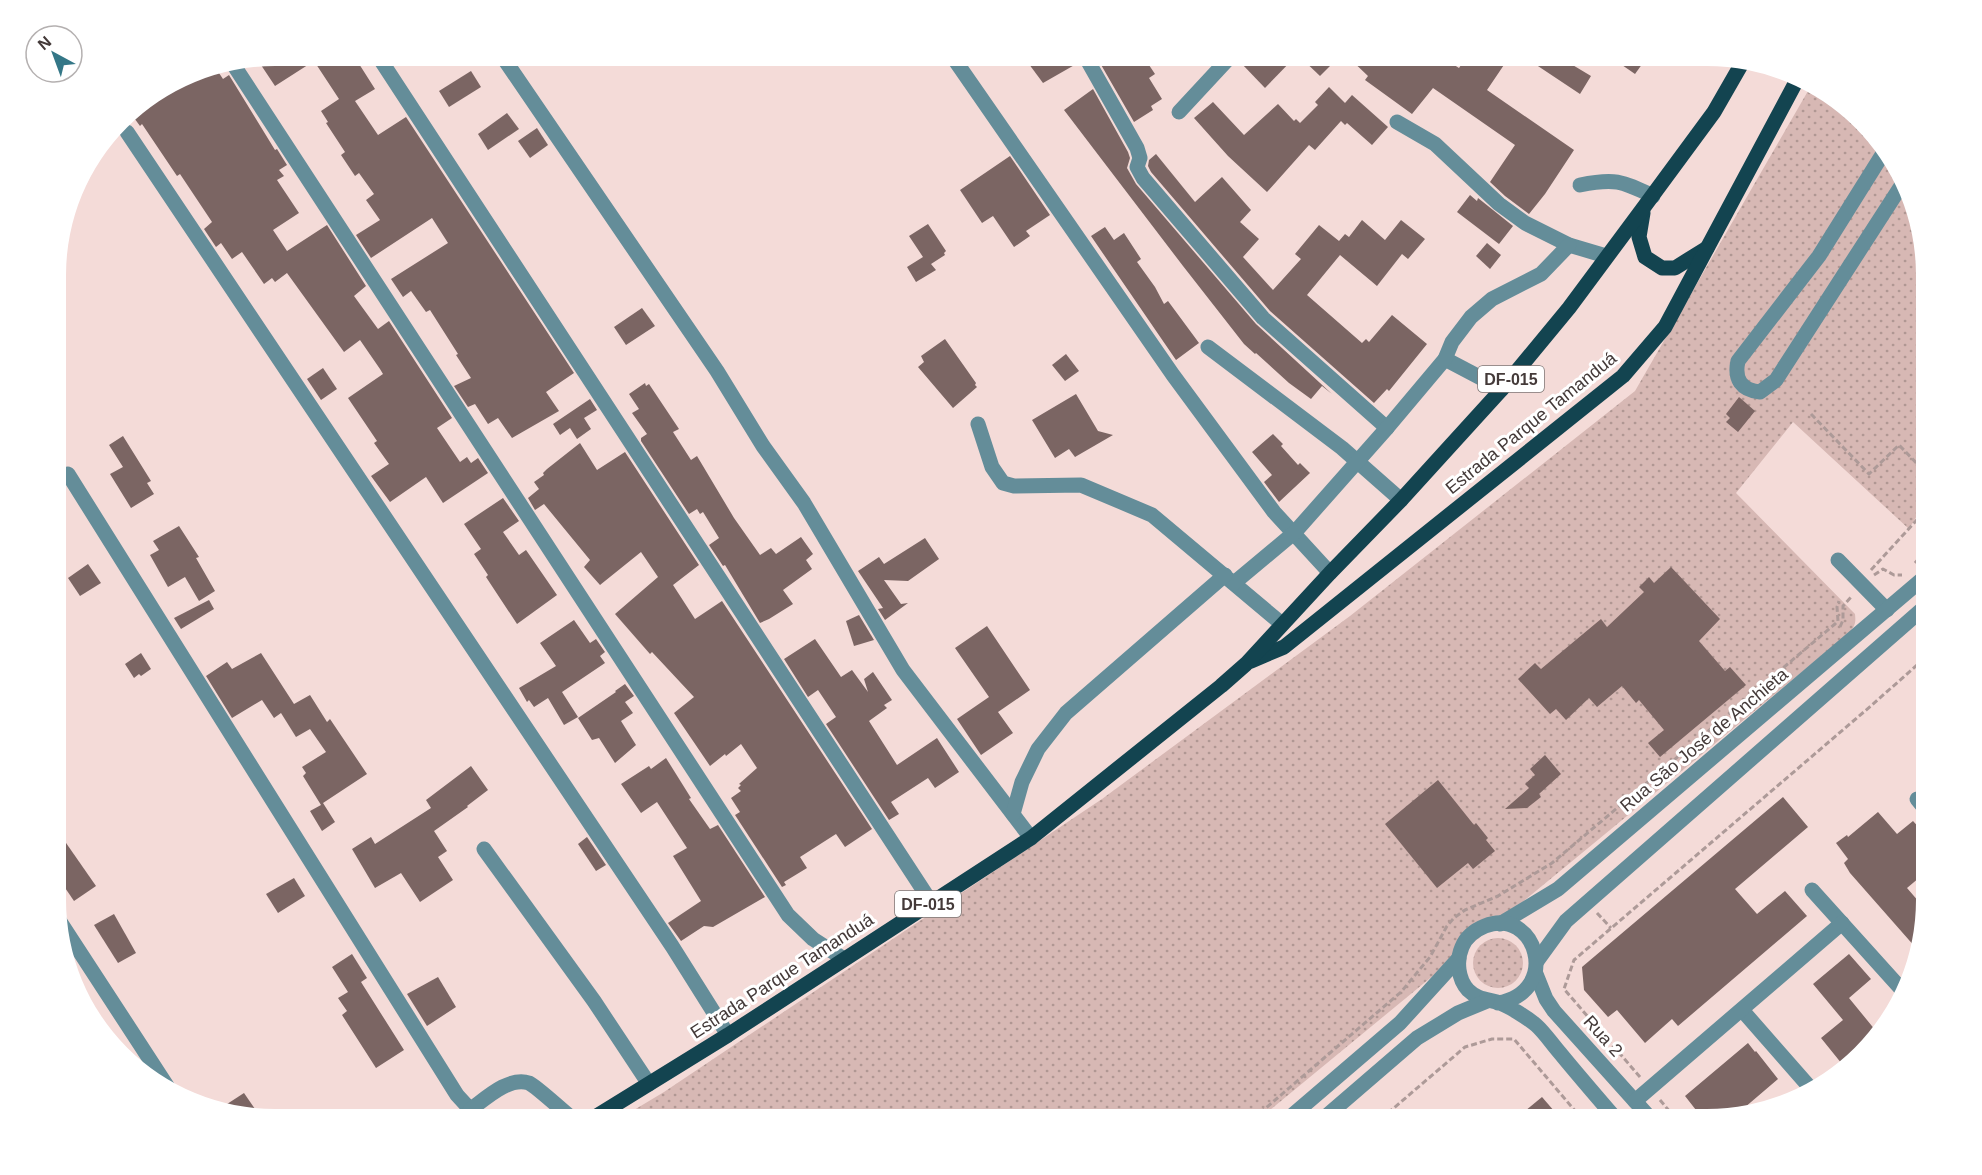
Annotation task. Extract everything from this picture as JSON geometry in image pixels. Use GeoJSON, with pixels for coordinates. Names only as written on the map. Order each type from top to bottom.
{"type":"FeatureCollection","features":[{"type":"Feature","properties":{"kind":"main road","name":"Estrada Parque Tamanduá"},"geometry":{"type":"LineString","coordinates":[[608,1109],[728,1035],[1032,838],[1246,664],[1502,389],[1569,308],[1714,112],[1738,69]]}},
{"type":"Feature","properties":{"kind":"main road","name":"Estrada Parque Tamanduá"},"geometry":{"type":"LineString","coordinates":[[1246,664],[1284,647],[1623,376],[1665,327],[1794,85]]}},
{"type":"Feature","properties":{"kind":"main road"},"geometry":{"type":"LineString","coordinates":[[1648,201],[1639,237],[1645,256],[1662,268],[1675,268],[1708,248]]}},
{"type":"Feature","properties":{"kind":"street"},"geometry":{"type":"LineString","coordinates":[[385,66],[931,902]]}},
{"type":"Feature","properties":{"kind":"street"},"geometry":{"type":"LineString","coordinates":[[509,66],[704,351],[763,446],[804,503],[903,670],[1032,838]]}},
{"type":"Feature","properties":{"kind":"street"},"geometry":{"type":"LineString","coordinates":[[959,66],[1173,375],[1274,512],[1295,532],[1330,573]]}},
{"type":"Feature","properties":{"kind":"street"},"geometry":{"type":"LineString","coordinates":[[1091,66],[1137,148],[1140,158],[1137,167],[1143,178],[1263,318],[1387,428]]}},
{"type":"Feature","properties":{"kind":"street"},"geometry":{"type":"LineString","coordinates":[[1179,112],[1222,66]]}},
{"type":"Feature","properties":{"kind":"street"},"geometry":{"type":"LineString","coordinates":[[237,70],[789,915],[813,939],[844,959]]}},
{"type":"Feature","properties":{"kind":"street"},"geometry":{"type":"LineString","coordinates":[[1397,122],[1435,144],[1498,204],[1525,223],[1569,245],[1606,256]]}},
{"type":"Feature","properties":{"kind":"street"},"geometry":{"type":"LineString","coordinates":[[128,132],[652,916],[728,1035]]}},
{"type":"Feature","properties":{"kind":"street"},"geometry":{"type":"LineString","coordinates":[[1880,158],[1819,256],[1738,361],[1736,372],[1739,382],[1751,391],[1760,392],[1776,380],[1898,191]]}},
{"type":"Feature","properties":{"kind":"street"},"geometry":{"type":"LineString","coordinates":[[1580,185],[1607,180],[1628,184],[1648,201]]}},
{"type":"Feature","properties":{"kind":"street"},"geometry":{"type":"LineString","coordinates":[[1013,814],[1022,782],[1038,749],[1066,713],[1229,579],[1295,532],[1387,428],[1444,359],[1452,342],[1471,317],[1492,299],[1541,274],[1569,245]]}},
{"type":"Feature","properties":{"kind":"street"},"geometry":{"type":"LineString","coordinates":[[1208,347],[1358,461],[1401,500]]}},
{"type":"Feature","properties":{"kind":"street"},"geometry":{"type":"LineString","coordinates":[[1444,359],[1502,389]]}},
{"type":"Feature","properties":{"kind":"street"},"geometry":{"type":"LineString","coordinates":[[978,424],[992,467],[1003,483],[1014,486],[1081,485],[1152,515],[1282,624]]}},
{"type":"Feature","properties":{"kind":"street"},"geometry":{"type":"LineString","coordinates":[[68,474],[457,1095],[470,1109]]}},
{"type":"Feature","properties":{"kind":"street"},"geometry":{"type":"LineString","coordinates":[[1838,560],[1887,610]]}},
{"type":"Feature","properties":{"kind":"street","name":"Rua São José de Anchieta"},"geometry":{"type":"LineString","coordinates":[[1300,1109],[1400,1023],[1459,958],[1468,937],[1477,929],[1500,924],[1558,889],[1916,585]]}},
{"type":"Feature","properties":{"kind":"street"},"geometry":{"type":"LineString","coordinates":[[1335,1109],[1417,1038],[1458,1013],[1492,1002],[1510,1000],[1521,994],[1530,985],[1536,968],[1566,921],[1916,615]]}},
{"type":"Feature","properties":{"kind":"street"},"geometry":{"type":"LineString","coordinates":[[484,849],[594,1001],[649,1084]]}},
{"type":"Feature","properties":{"kind":"street"},"geometry":{"type":"LineString","coordinates":[[1812,890],[1898,985]]}},
{"type":"Feature","properties":{"kind":"street"},"geometry":{"type":"LineString","coordinates":[[1621,1109],[1632,1097],[1650,1089],[1842,923]]}},
{"type":"Feature","properties":{"kind":"street"},"geometry":{"type":"LineString","coordinates":[[1500,924],[1511,926],[1530,940],[1535,950],[1536,968]]}},
{"type":"Feature","properties":{"kind":"street"},"geometry":{"type":"LineString","coordinates":[[69,936],[159,1073]]}},
{"type":"Feature","properties":{"kind":"street"},"geometry":{"type":"LineString","coordinates":[[1459,958],[1462,980],[1468,989],[1476,996],[1536,1026],[1606,1109]]}},
{"type":"Feature","properties":{"kind":"street","name":"Rua 2"},"geometry":{"type":"LineString","coordinates":[[1536,968],[1546,999],[1554,1011],[1642,1109]]}},
{"type":"Feature","properties":{"kind":"street"},"geometry":{"type":"LineString","coordinates":[[1742,1010],[1806,1084]]}},
{"type":"Feature","properties":{"kind":"street"},"geometry":{"type":"LineString","coordinates":[[480,1109],[497,1091],[513,1082],[529,1083],[561,1109]]}},
{"type":"Feature","properties":{"kind":"path"},"geometry":{"type":"LineString","coordinates":[[1811,414],[1869,474],[1899,445],[1916,463]]}},
{"type":"Feature","properties":{"kind":"path"},"geometry":{"type":"LineString","coordinates":[[1871,570],[1916,521]]}},
{"type":"Feature","properties":{"kind":"path"},"geometry":{"type":"LineString","coordinates":[[1911,567],[1916,561]]}},
{"type":"Feature","properties":{"kind":"path"},"geometry":{"type":"LineString","coordinates":[[1879,570],[1883,569],[1894,575],[1904,575]]}},
{"type":"Feature","properties":{"kind":"path"},"geometry":{"type":"LineString","coordinates":[[1265,1109],[1401,992],[1430,957],[1454,918],[1465,910],[1498,896],[1552,863],[1835,624],[1838,621],[1839,601]]}},
{"type":"Feature","properties":{"kind":"path"},"geometry":{"type":"LineString","coordinates":[[1839,629],[1843,620],[1842,609],[1845,603]]}},
{"type":"Feature","properties":{"kind":"path"},"geometry":{"type":"LineString","coordinates":[[1667,1109],[1564,989],[1574,960],[1916,666]]}},
{"type":"Feature","properties":{"kind":"path"},"geometry":{"type":"LineString","coordinates":[[1587,903],[1611,928]]}},
{"type":"Feature","properties":{"kind":"path"},"geometry":{"type":"LineString","coordinates":[[1394,1109],[1465,1047],[1492,1039],[1514,1039],[1574,1109]]}},
{"type":"Feature","properties":{"kind":"path"},"geometry":{"type":"LineString","coordinates":[[1274,1109],[1280,1104]]}},
{"type":"Feature","properties":{"kind":"shaded area"},"geometry":{"type":"Polygon","coordinates":[[[1807,92],[1812,94],[1855,127],[1873,148],[1888,170],[1909,221],[1916,261],[1916,517],[1909,529],[1793,422],[1736,493],[1855,614],[1855,625],[1852,629],[1271,1109],[636,1109],[1102,799],[1350,616],[1635,391],[1807,92]]]}},
{"type":"Feature","properties":{"kind":"shaded area"},"geometry":{"type":"Polygon","coordinates":[[[1493,938],[1503,938],[1516,945],[1523,958],[1523,968],[1516,981],[1503,988],[1493,988],[1484,984],[1477,977],[1473,968],[1473,958],[1477,949],[1484,942],[1493,938]]]}},
{"type":"Feature","properties":{"kind":"building"},"geometry":{"type":"Polygon","coordinates":[[[262,66],[306,66],[275,86],[262,66]]]}},
{"type":"Feature","properties":{"kind":"building"},"geometry":{"type":"Polygon","coordinates":[[[317,66],[360,66],[375,89],[355,101],[378,135],[406,117],[574,373],[546,392],[559,411],[512,438],[498,418],[488,424],[475,404],[468,407],[454,386],[471,378],[456,355],[458,354],[430,310],[426,312],[411,291],[403,297],[391,279],[448,243],[432,218],[371,258],[356,235],[380,220],[366,200],[374,194],[359,173],[355,176],[341,155],[345,152],[321,111],[339,99],[317,66]]]}},
{"type":"Feature","properties":{"kind":"building"},"geometry":{"type":"Polygon","coordinates":[[[1030,66],[1073,66],[1043,83],[1030,66]]]}},
{"type":"Feature","properties":{"kind":"building"},"geometry":{"type":"Polygon","coordinates":[[[1102,66],[1150,66],[1155,74],[1149,78],[1162,99],[1151,106],[1153,110],[1134,122],[1102,66]]]}},
{"type":"Feature","properties":{"kind":"building"},"geometry":{"type":"Polygon","coordinates":[[[1244,66],[1286,66],[1265,88],[1244,66]]]}},
{"type":"Feature","properties":{"kind":"building"},"geometry":{"type":"Polygon","coordinates":[[[1310,66],[1330,66],[1320,76],[1310,66]]]}},
{"type":"Feature","properties":{"kind":"building"},"geometry":{"type":"Polygon","coordinates":[[[1358,66],[1456,66],[1459,68],[1460,66],[1503,66],[1487,90],[1574,150],[1529,214],[1490,182],[1515,145],[1433,88],[1412,114],[1365,80],[1368,76],[1358,66]]]}},
{"type":"Feature","properties":{"kind":"building"},"geometry":{"type":"Polygon","coordinates":[[[1538,66],[1574,66],[1591,76],[1580,94],[1538,66]]]}},
{"type":"Feature","properties":{"kind":"building"},"geometry":{"type":"Polygon","coordinates":[[[1623,66],[1641,66],[1635,74],[1623,66]]]}},
{"type":"Feature","properties":{"kind":"building"},"geometry":{"type":"Polygon","coordinates":[[[471,71],[481,87],[449,107],[439,91],[471,71]]]}},
{"type":"Feature","properties":{"kind":"building"},"geometry":{"type":"Polygon","coordinates":[[[220,74],[223,79],[229,75],[275,150],[277,149],[287,165],[279,170],[284,176],[277,180],[299,213],[273,230],[287,251],[327,225],[366,286],[354,296],[378,329],[389,321],[452,418],[437,428],[460,462],[467,457],[471,463],[478,458],[488,473],[443,503],[426,477],[390,502],[371,476],[389,464],[374,443],[377,441],[348,398],[383,374],[380,369],[360,340],[344,352],[287,273],[275,282],[272,278],[264,284],[242,252],[232,259],[221,243],[216,247],[204,229],[212,222],[180,174],[177,176],[142,124],[140,126],[135,120],[170,94],[208,77],[220,74]]]}},
{"type":"Feature","properties":{"kind":"building"},"geometry":{"type":"Polygon","coordinates":[[[1329,87],[1345,103],[1352,95],[1388,127],[1372,145],[1347,123],[1345,125],[1341,121],[1315,150],[1309,145],[1267,192],[1228,156],[1194,118],[1213,102],[1244,135],[1278,104],[1294,121],[1296,119],[1300,123],[1318,105],[1315,102],[1329,87]]]}},
{"type":"Feature","properties":{"kind":"building"},"geometry":{"type":"Polygon","coordinates":[[[1093,89],[1128,152],[1130,158],[1127,168],[1136,184],[1256,324],[1332,394],[1322,386],[1311,399],[1244,344],[1064,110],[1093,89]]]}},
{"type":"Feature","properties":{"kind":"building"},"geometry":{"type":"Polygon","coordinates":[[[507,113],[519,129],[488,150],[478,134],[507,113]]]}},
{"type":"Feature","properties":{"kind":"building"},"geometry":{"type":"Polygon","coordinates":[[[537,128],[548,145],[530,158],[518,141],[537,128]]]}},
{"type":"Feature","properties":{"kind":"building"},"geometry":{"type":"Polygon","coordinates":[[[1156,154],[1195,202],[1222,177],[1251,210],[1240,222],[1259,239],[1243,257],[1273,290],[1301,259],[1295,254],[1319,225],[1339,241],[1345,234],[1349,237],[1362,220],[1385,240],[1401,220],[1425,239],[1408,259],[1402,254],[1377,286],[1340,255],[1307,295],[1362,343],[1366,339],[1369,342],[1392,315],[1427,344],[1389,391],[1387,389],[1374,403],[1270,311],[1151,172],[1148,166],[1149,160],[1156,154]]]}},
{"type":"Feature","properties":{"kind":"building"},"geometry":{"type":"Polygon","coordinates":[[[1010,156],[1050,215],[1026,231],[1030,236],[1014,247],[993,216],[982,223],[960,190],[1010,156]]]}},
{"type":"Feature","properties":{"kind":"building"},"geometry":{"type":"Polygon","coordinates":[[[1470,195],[1477,201],[1478,198],[1513,226],[1499,244],[1457,212],[1470,195]]]}},
{"type":"Feature","properties":{"kind":"building"},"geometry":{"type":"Polygon","coordinates":[[[928,224],[946,251],[945,255],[931,264],[936,270],[916,282],[907,267],[923,257],[909,236],[928,224]]]}},
{"type":"Feature","properties":{"kind":"building"},"geometry":{"type":"Polygon","coordinates":[[[1105,227],[1114,240],[1124,233],[1141,259],[1137,262],[1164,304],[1168,301],[1199,343],[1176,360],[1091,236],[1105,227]]]}},
{"type":"Feature","properties":{"kind":"building"},"geometry":{"type":"Polygon","coordinates":[[[1487,243],[1501,255],[1490,269],[1476,256],[1487,243]]]}},
{"type":"Feature","properties":{"kind":"building"},"geometry":{"type":"Polygon","coordinates":[[[642,308],[655,326],[626,345],[614,327],[642,308]]]}},
{"type":"Feature","properties":{"kind":"building"},"geometry":{"type":"Polygon","coordinates":[[[945,339],[977,387],[953,408],[918,367],[924,362],[921,356],[945,339]]]}},
{"type":"Feature","properties":{"kind":"building"},"geometry":{"type":"Polygon","coordinates":[[[1066,354],[1079,371],[1065,381],[1052,365],[1066,354]]]}},
{"type":"Feature","properties":{"kind":"building"},"geometry":{"type":"Polygon","coordinates":[[[323,368],[337,389],[321,400],[307,379],[323,368]]]}},
{"type":"Feature","properties":{"kind":"building"},"geometry":{"type":"Polygon","coordinates":[[[645,383],[646,386],[649,384],[679,429],[673,432],[691,460],[697,456],[734,518],[760,555],[771,548],[776,554],[801,537],[813,554],[806,560],[812,569],[783,590],[793,604],[769,619],[760,623],[725,565],[723,566],[709,545],[719,538],[703,512],[700,514],[697,509],[689,514],[641,441],[641,438],[647,434],[632,413],[639,409],[629,394],[645,383]]]}},
{"type":"Feature","properties":{"kind":"building"},"geometry":{"type":"Polygon","coordinates":[[[1076,394],[1098,431],[1113,435],[1075,457],[1069,449],[1055,458],[1032,420],[1076,394]]]}},
{"type":"Feature","properties":{"kind":"building"},"geometry":{"type":"Polygon","coordinates":[[[1739,397],[1755,411],[1738,432],[1726,422],[1730,418],[1726,414],[1739,397]]]}},
{"type":"Feature","properties":{"kind":"building"},"geometry":{"type":"Polygon","coordinates":[[[590,399],[597,410],[584,418],[591,429],[577,439],[570,428],[560,435],[553,424],[590,399]]]}},
{"type":"Feature","properties":{"kind":"building"},"geometry":{"type":"Polygon","coordinates":[[[1273,434],[1298,465],[1300,463],[1310,473],[1279,502],[1264,482],[1272,475],[1252,452],[1273,434]]]}},
{"type":"Feature","properties":{"kind":"building"},"geometry":{"type":"Polygon","coordinates":[[[123,436],[151,481],[147,483],[154,494],[131,508],[110,474],[123,467],[109,445],[123,436]]]}},
{"type":"Feature","properties":{"kind":"building"},"geometry":{"type":"Polygon","coordinates":[[[580,443],[597,470],[625,452],[699,565],[673,585],[695,619],[722,601],[872,829],[845,847],[836,834],[800,857],[807,868],[784,882],[786,885],[782,887],[735,815],[740,812],[731,798],[741,791],[738,788],[741,785],[739,784],[757,768],[741,744],[710,766],[674,713],[694,697],[652,652],[650,654],[615,614],[658,577],[641,552],[600,585],[584,567],[590,560],[544,504],[535,510],[528,498],[539,489],[534,482],[580,443]]]}},
{"type":"Feature","properties":{"kind":"building"},"geometry":{"type":"Polygon","coordinates":[[[503,498],[519,521],[503,532],[519,555],[526,550],[557,595],[517,624],[486,577],[488,575],[474,554],[481,549],[464,524],[503,498]]]}},
{"type":"Feature","properties":{"kind":"building"},"geometry":{"type":"Polygon","coordinates":[[[179,526],[199,557],[196,558],[215,591],[199,601],[185,577],[168,587],[150,555],[159,550],[153,541],[179,526]]]}},
{"type":"Feature","properties":{"kind":"building"},"geometry":{"type":"Polygon","coordinates":[[[925,538],[939,559],[908,581],[884,580],[901,604],[908,603],[885,620],[878,609],[883,608],[858,571],[879,557],[884,564],[925,538]]]}},
{"type":"Feature","properties":{"kind":"building"},"geometry":{"type":"Polygon","coordinates":[[[88,564],[101,583],[80,596],[68,578],[88,564]]]}},
{"type":"Feature","properties":{"kind":"building"},"geometry":{"type":"Polygon","coordinates":[[[1671,567],[1720,619],[1699,641],[1725,671],[1730,667],[1746,685],[1660,757],[1648,743],[1664,730],[1639,700],[1636,703],[1622,686],[1597,707],[1589,698],[1566,720],[1556,709],[1550,714],[1518,679],[1535,663],[1541,669],[1601,619],[1607,627],[1644,592],[1639,587],[1649,577],[1654,583],[1671,567]]]}},
{"type":"Feature","properties":{"kind":"building"},"geometry":{"type":"Polygon","coordinates":[[[209,600],[214,609],[181,629],[174,618],[209,600]]]}},
{"type":"Feature","properties":{"kind":"building"},"geometry":{"type":"Polygon","coordinates":[[[859,615],[874,640],[854,646],[846,621],[859,615]]]}},
{"type":"Feature","properties":{"kind":"building"},"geometry":{"type":"Polygon","coordinates":[[[574,620],[590,643],[596,639],[605,652],[600,656],[605,663],[562,692],[578,717],[564,725],[548,698],[534,707],[529,700],[527,702],[519,688],[556,666],[540,643],[574,620]]]}},
{"type":"Feature","properties":{"kind":"building"},"geometry":{"type":"Polygon","coordinates":[[[987,626],[1030,690],[998,712],[1013,733],[981,755],[957,719],[989,697],[955,648],[987,626]]]}},
{"type":"Feature","properties":{"kind":"building"},"geometry":{"type":"Polygon","coordinates":[[[815,639],[841,677],[852,670],[868,692],[864,679],[873,672],[892,700],[884,705],[887,708],[869,721],[897,765],[937,738],[959,772],[935,788],[928,778],[891,802],[899,814],[889,820],[826,724],[836,717],[818,690],[808,697],[784,659],[815,639]]]}},
{"type":"Feature","properties":{"kind":"building"},"geometry":{"type":"Polygon","coordinates":[[[141,653],[151,669],[134,678],[125,664],[141,653]]]}},
{"type":"Feature","properties":{"kind":"building"},"geometry":{"type":"Polygon","coordinates":[[[261,653],[294,704],[310,695],[327,722],[330,719],[367,774],[323,803],[335,822],[322,831],[310,811],[321,805],[303,776],[306,773],[302,767],[326,752],[310,729],[296,737],[281,713],[274,718],[262,700],[232,718],[206,676],[227,662],[232,669],[261,653]]]}},
{"type":"Feature","properties":{"kind":"building"},"geometry":{"type":"Polygon","coordinates":[[[625,684],[634,696],[625,702],[633,713],[621,721],[636,745],[615,763],[599,738],[592,740],[578,718],[625,684]]]}},
{"type":"Feature","properties":{"kind":"building"},"geometry":{"type":"Polygon","coordinates":[[[1545,755],[1561,774],[1539,794],[1541,797],[1527,808],[1505,809],[1529,788],[1525,784],[1535,775],[1530,769],[1545,755]]]}},
{"type":"Feature","properties":{"kind":"building"},"geometry":{"type":"Polygon","coordinates":[[[666,758],[691,798],[689,799],[710,829],[718,825],[765,897],[713,927],[704,926],[681,941],[668,923],[701,901],[673,856],[687,848],[657,802],[641,813],[621,784],[649,766],[651,769],[666,758]]]}},
{"type":"Feature","properties":{"kind":"building"},"geometry":{"type":"Polygon","coordinates":[[[471,766],[488,790],[434,831],[447,851],[438,857],[453,880],[420,902],[401,873],[375,888],[352,849],[371,837],[375,844],[431,808],[426,800],[471,766]]]}},
{"type":"Feature","properties":{"kind":"building"},"geometry":{"type":"Polygon","coordinates":[[[1438,780],[1474,825],[1476,823],[1495,851],[1473,869],[1468,863],[1437,888],[1385,824],[1438,780]]]}},
{"type":"Feature","properties":{"kind":"building"},"geometry":{"type":"Polygon","coordinates":[[[1783,797],[1808,827],[1735,889],[1757,914],[1785,891],[1807,916],[1678,1026],[1672,1019],[1645,1043],[1617,1010],[1608,1017],[1584,990],[1582,967],[1783,797]]]}},
{"type":"Feature","properties":{"kind":"building"},"geometry":{"type":"Polygon","coordinates":[[[1878,812],[1897,834],[1913,821],[1916,824],[1916,880],[1907,888],[1916,898],[1912,943],[1850,873],[1844,863],[1848,859],[1836,843],[1847,835],[1848,837],[1878,812]]]}},
{"type":"Feature","properties":{"kind":"building"},"geometry":{"type":"Polygon","coordinates":[[[587,837],[606,865],[596,871],[578,844],[587,837]]]}},
{"type":"Feature","properties":{"kind":"building"},"geometry":{"type":"Polygon","coordinates":[[[66,843],[96,886],[74,901],[66,889],[66,843]]]}},
{"type":"Feature","properties":{"kind":"building"},"geometry":{"type":"Polygon","coordinates":[[[294,878],[305,896],[278,913],[266,894],[294,878]]]}},
{"type":"Feature","properties":{"kind":"building"},"geometry":{"type":"Polygon","coordinates":[[[114,914],[136,953],[118,963],[94,925],[114,914]]]}},
{"type":"Feature","properties":{"kind":"building"},"geometry":{"type":"Polygon","coordinates":[[[352,954],[367,978],[361,982],[404,1050],[376,1068],[342,1015],[347,1011],[338,998],[348,992],[332,967],[352,954]]]}},
{"type":"Feature","properties":{"kind":"building"},"geometry":{"type":"Polygon","coordinates":[[[1849,954],[1871,979],[1849,998],[1873,1027],[1840,1061],[1821,1038],[1843,1020],[1813,984],[1849,954]]]}},
{"type":"Feature","properties":{"kind":"building"},"geometry":{"type":"Polygon","coordinates":[[[438,977],[456,1007],[427,1026],[407,994],[438,977]]]}},
{"type":"Feature","properties":{"kind":"building"},"geometry":{"type":"Polygon","coordinates":[[[1748,1043],[1778,1079],[1747,1105],[1721,1109],[1695,1109],[1685,1096],[1748,1043]]]}},
{"type":"Feature","properties":{"kind":"building"},"geometry":{"type":"Polygon","coordinates":[[[244,1093],[254,1107],[247,1107],[228,1103],[244,1093]]]}},
{"type":"Feature","properties":{"kind":"building"},"geometry":{"type":"Polygon","coordinates":[[[1542,1097],[1552,1109],[1527,1109],[1542,1097]]]}}]}
